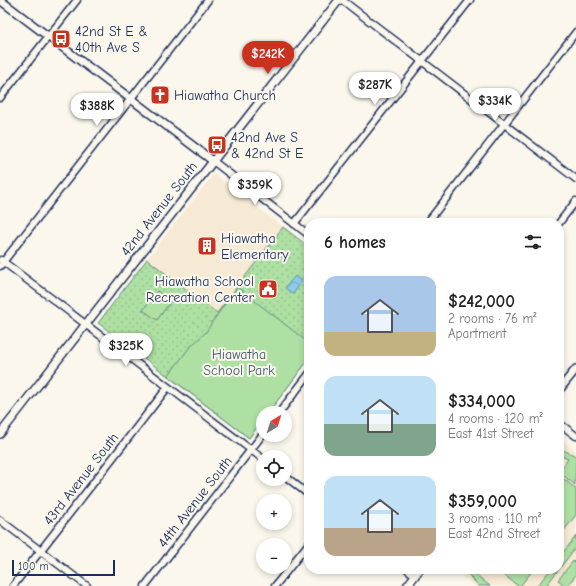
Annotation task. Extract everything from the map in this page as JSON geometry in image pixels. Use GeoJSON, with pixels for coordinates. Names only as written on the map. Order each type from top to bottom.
{"type":"FeatureCollection","features":[{"type":"Feature","properties":{"kind":"street"},"geometry":{"type":"LineString","coordinates":[[0,0],[213,161],[304,232]]}},
{"type":"Feature","properties":{"kind":"street"},"geometry":{"type":"LineString","coordinates":[[0,98],[77,0]]}},
{"type":"Feature","properties":{"kind":"street"},"geometry":{"type":"LineString","coordinates":[[208,0],[1,262],[256,454]]}},
{"type":"Feature","properties":{"kind":"street"},"geometry":{"type":"LineString","coordinates":[[340,0],[576,179]]}},
{"type":"Feature","properties":{"kind":"street","name":"42nd Avenue South"},"geometry":{"type":"LineString","coordinates":[[0,434],[340,0]]}},
{"type":"Feature","properties":{"kind":"street"},"geometry":{"type":"LineString","coordinates":[[294,224],[470,0]]}},
{"type":"Feature","properties":{"kind":"street"},"geometry":{"type":"LineString","coordinates":[[431,218],[576,32]]}},
{"type":"Feature","properties":{"kind":"street"},"geometry":{"type":"LineString","coordinates":[[563,218],[576,201]]}},
{"type":"Feature","properties":{"kind":"street"},"geometry":{"type":"LineString","coordinates":[[564,384],[576,369]]}},
{"type":"Feature","properties":{"kind":"street"},"geometry":{"type":"LineString","coordinates":[[284,406],[304,380]]}},
{"type":"Feature","properties":{"kind":"street","name":"43rd Avenue South"},"geometry":{"type":"LineString","coordinates":[[13,586],[168,387]]}},
{"type":"Feature","properties":{"kind":"street"},"geometry":{"type":"LineString","coordinates":[[564,427],[576,436]]}},
{"type":"Feature","properties":{"kind":"street","name":"44th Avenue South"},"geometry":{"type":"LineString","coordinates":[[145,586],[256,442]]}},
{"type":"Feature","properties":{"kind":"street"},"geometry":{"type":"LineString","coordinates":[[292,482],[304,491]]}},
{"type":"Feature","properties":{"kind":"street"},"geometry":{"type":"LineString","coordinates":[[0,520],[87,586]]}},
{"type":"Feature","properties":{"kind":"street"},"geometry":{"type":"LineString","coordinates":[[275,586],[304,549]]}},
{"type":"Feature","properties":{"kind":"street"},"geometry":{"type":"LineString","coordinates":[[407,586],[416,574]]}},
{"type":"Feature","properties":{"kind":"shaded area"},"geometry":{"type":"Polygon","coordinates":[[[214,174],[283,227],[217,313],[147,259],[214,174]]]}},
{"type":"Feature","properties":{"kind":"shaded area"},"geometry":{"type":"Polygon","coordinates":[[[564,442],[576,451],[576,586],[475,586],[459,574],[564,574],[564,442]]]}},
{"type":"Feature","properties":{"kind":"green space","name":"Hiawatha School Park"},"geometry":{"type":"Polygon","coordinates":[[[283,227],[304,243],[304,366],[273,406],[256,406],[256,428],[249,438],[98,323],[147,259],[217,313],[283,227]]]}},
{"type":"Feature","properties":{"kind":"green space"},"geometry":{"type":"Polygon","coordinates":[[[237,287],[304,339],[304,366],[273,406],[256,406],[256,428],[249,438],[168,376],[189,348],[206,332],[237,287]]]}},
{"type":"Feature","properties":{"kind":"green space"},"geometry":{"type":"Polygon","coordinates":[[[157,291],[171,301],[157,320],[143,310],[157,291]]]}},
{"type":"Feature","properties":{"kind":"green space"},"geometry":{"type":"Polygon","coordinates":[[[564,450],[576,456],[575,485],[564,476],[564,465],[568,459],[564,457],[564,450]]]}},
{"type":"Feature","properties":{"kind":"green space"},"geometry":{"type":"Polygon","coordinates":[[[564,479],[576,489],[576,515],[564,531],[564,479]]]}},
{"type":"Feature","properties":{"kind":"green space"},"geometry":{"type":"Polygon","coordinates":[[[576,536],[576,547],[564,563],[564,552],[576,536]]]}},
{"type":"Feature","properties":{"kind":"green space"},"geometry":{"type":"Polygon","coordinates":[[[573,561],[576,564],[576,575],[567,586],[558,580],[573,561]]]}},
{"type":"Feature","properties":{"kind":"green space"},"geometry":{"type":"Polygon","coordinates":[[[468,574],[477,574],[490,586],[479,586],[468,574]]]}},
{"type":"Feature","properties":{"kind":"green space"},"geometry":{"type":"Polygon","coordinates":[[[502,574],[530,574],[520,586],[502,574]]]}},
{"type":"Feature","properties":{"kind":"green space"},"geometry":{"type":"Polygon","coordinates":[[[547,574],[555,574],[546,586],[537,586],[547,574]]]}},
{"type":"Feature","properties":{"kind":"water"},"geometry":{"type":"Polygon","coordinates":[[[295,276],[302,281],[293,294],[285,288],[295,276]]]}},
{"type":"Feature","properties":{"kind":"place","name":"42nd St E & 40th Ave S"},"geometry":{"type":"Point","coordinates":[61,39]}},
{"type":"Feature","properties":{"kind":"place","name":"Hiawatha Church"},"geometry":{"type":"Point","coordinates":[160,95]}},
{"type":"Feature","properties":{"kind":"place","name":"42nd Ave S & 42nd St E"},"geometry":{"type":"Point","coordinates":[217,145]}},
{"type":"Feature","properties":{"kind":"place","name":"Hiawatha Elementary"},"geometry":{"type":"Point","coordinates":[207,246]}},
{"type":"Feature","properties":{"kind":"place","name":"Hiawatha School Recreation Center"},"geometry":{"type":"Point","coordinates":[268,289]}}]}
